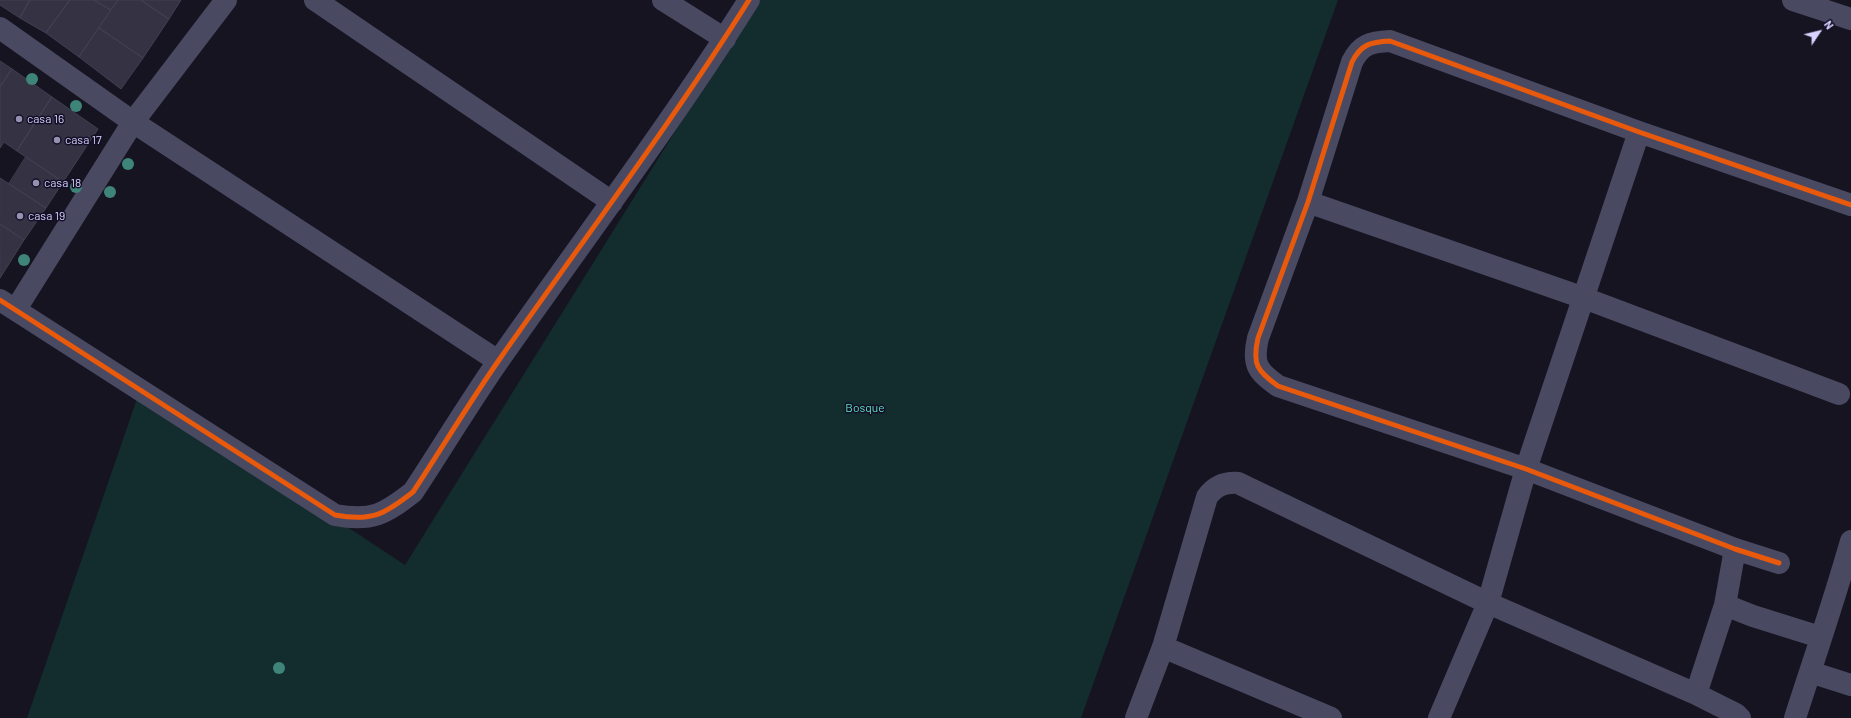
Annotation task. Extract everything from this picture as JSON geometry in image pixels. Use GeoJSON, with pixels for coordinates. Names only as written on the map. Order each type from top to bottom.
{"type":"FeatureCollection","features":[{"type":"Feature","properties":{"kind":"street"},"geometry":{"type":"LineString","coordinates":[[226,0],[133,122],[8,305],[335,515],[356,519],[376,515],[394,506],[413,492],[498,362],[612,202],[725,39],[749,0]]}},
{"type":"Feature","properties":{"kind":"street"},"geometry":{"type":"LineString","coordinates":[[315,0],[612,202]]}},
{"type":"Feature","properties":{"kind":"street"},"geometry":{"type":"LineString","coordinates":[[663,0],[725,39]]}},
{"type":"Feature","properties":{"kind":"street"},"geometry":{"type":"LineString","coordinates":[[1793,0],[1851,20]]}},
{"type":"Feature","properties":{"kind":"street"},"geometry":{"type":"LineString","coordinates":[[0,28],[133,122],[498,362]]}},
{"type":"Feature","properties":{"kind":"street"},"geometry":{"type":"LineString","coordinates":[[1779,563],[1735,549],[1526,468],[1278,386],[1256,366],[1255,352],[1258,338],[1308,202],[1352,62],[1356,53],[1364,46],[1375,42],[1390,42],[1639,132],[1851,205]]}},
{"type":"Feature","properties":{"kind":"street"},"geometry":{"type":"LineString","coordinates":[[1439,718],[1488,603],[1526,468],[1639,132]]}},
{"type":"Feature","properties":{"kind":"street"},"geometry":{"type":"LineString","coordinates":[[1308,202],[1584,298],[1839,394]]}},
{"type":"Feature","properties":{"kind":"street"},"geometry":{"type":"LineString","coordinates":[[1136,718],[1163,647],[1207,497],[1212,489],[1230,482],[1238,483],[1488,603],[1696,694],[1736,714],[1740,718]]}},
{"type":"Feature","properties":{"kind":"street"},"geometry":{"type":"LineString","coordinates":[[1795,718],[1820,637],[1832,609],[1851,541]]}},
{"type":"Feature","properties":{"kind":"street"},"geometry":{"type":"LineString","coordinates":[[1696,694],[1725,606],[1735,549]]}},
{"type":"Feature","properties":{"kind":"street"},"geometry":{"type":"LineString","coordinates":[[1725,606],[1820,637]]}},
{"type":"Feature","properties":{"kind":"street"},"geometry":{"type":"LineString","coordinates":[[1163,647],[1331,718]]}},
{"type":"Feature","properties":{"kind":"street"},"geometry":{"type":"LineString","coordinates":[[1810,672],[1851,685]]}},
{"type":"Feature","properties":{"kind":"green space","name":"Bosque"},"geometry":{"type":"Polygon","coordinates":[[[757,0],[1338,0],[1081,718],[27,718],[140,390],[405,565],[757,0]]]}},
{"type":"Feature","properties":{"kind":"building"},"geometry":{"type":"Polygon","coordinates":[[[0,0],[30,0],[20,18],[0,5],[0,0]]]}},
{"type":"Feature","properties":{"kind":"building"},"geometry":{"type":"Polygon","coordinates":[[[30,0],[70,0],[46,33],[20,18],[30,0]]]}},
{"type":"Feature","properties":{"kind":"building"},"geometry":{"type":"Polygon","coordinates":[[[70,0],[94,0],[111,10],[79,57],[46,33],[70,0]]]}},
{"type":"Feature","properties":{"kind":"building"},"geometry":{"type":"Polygon","coordinates":[[[94,0],[118,0],[111,10],[94,0]]]}},
{"type":"Feature","properties":{"kind":"building"},"geometry":{"type":"Polygon","coordinates":[[[118,0],[141,0],[169,19],[143,58],[99,28],[118,0]]]}},
{"type":"Feature","properties":{"kind":"building"},"geometry":{"type":"Polygon","coordinates":[[[141,0],[181,0],[169,19],[141,0]]]}},
{"type":"Feature","properties":{"kind":"building"},"geometry":{"type":"Polygon","coordinates":[[[99,28],[143,58],[121,89],[79,57],[99,28]]]}},
{"type":"Feature","properties":{"kind":"building"},"geometry":{"type":"Polygon","coordinates":[[[0,61],[12,69],[0,87],[0,61]]]}},
{"type":"Feature","properties":{"kind":"building","name":"casa 16"},"geometry":{"type":"Polygon","coordinates":[[[12,69],[52,97],[17,151],[4,142],[0,148],[0,87],[12,69]]]}},
{"type":"Feature","properties":{"kind":"building","name":"casa 17"},"geometry":{"type":"Polygon","coordinates":[[[52,97],[98,129],[63,182],[17,151],[52,97]]]}},
{"type":"Feature","properties":{"kind":"building","name":"casa 18"},"geometry":{"type":"Polygon","coordinates":[[[26,157],[63,182],[46,208],[9,184],[26,157]]]}},
{"type":"Feature","properties":{"kind":"building","name":"casa 19"},"geometry":{"type":"Polygon","coordinates":[[[0,178],[46,208],[24,240],[0,224],[0,178]]]}},
{"type":"Feature","properties":{"kind":"building"},"geometry":{"type":"Polygon","coordinates":[[[0,224],[24,240],[0,278],[0,224]]]}},
{"type":"Feature","properties":{"kind":"cycle path"},"geometry":{"type":"LineString","coordinates":[[0,300],[335,515],[348,517],[369,517],[386,511],[413,492],[488,376],[658,137],[749,0]]}},
{"type":"Feature","properties":{"kind":"cycle path"},"geometry":{"type":"LineString","coordinates":[[1779,563],[1735,549],[1526,469],[1278,386],[1265,376],[1258,366],[1256,361],[1256,347],[1308,202],[1352,62],[1359,51],[1372,43],[1390,41],[1639,132],[1851,205]]}},
{"type":"Feature","properties":{"kind":"place","name":"casa 16"},"geometry":{"type":"Point","coordinates":[19,119]}},
{"type":"Feature","properties":{"kind":"place","name":"casa 17"},"geometry":{"type":"Point","coordinates":[57,140]}},
{"type":"Feature","properties":{"kind":"place","name":"casa 18"},"geometry":{"type":"Point","coordinates":[36,183]}},
{"type":"Feature","properties":{"kind":"place","name":"casa 19"},"geometry":{"type":"Point","coordinates":[20,216]}}]}
